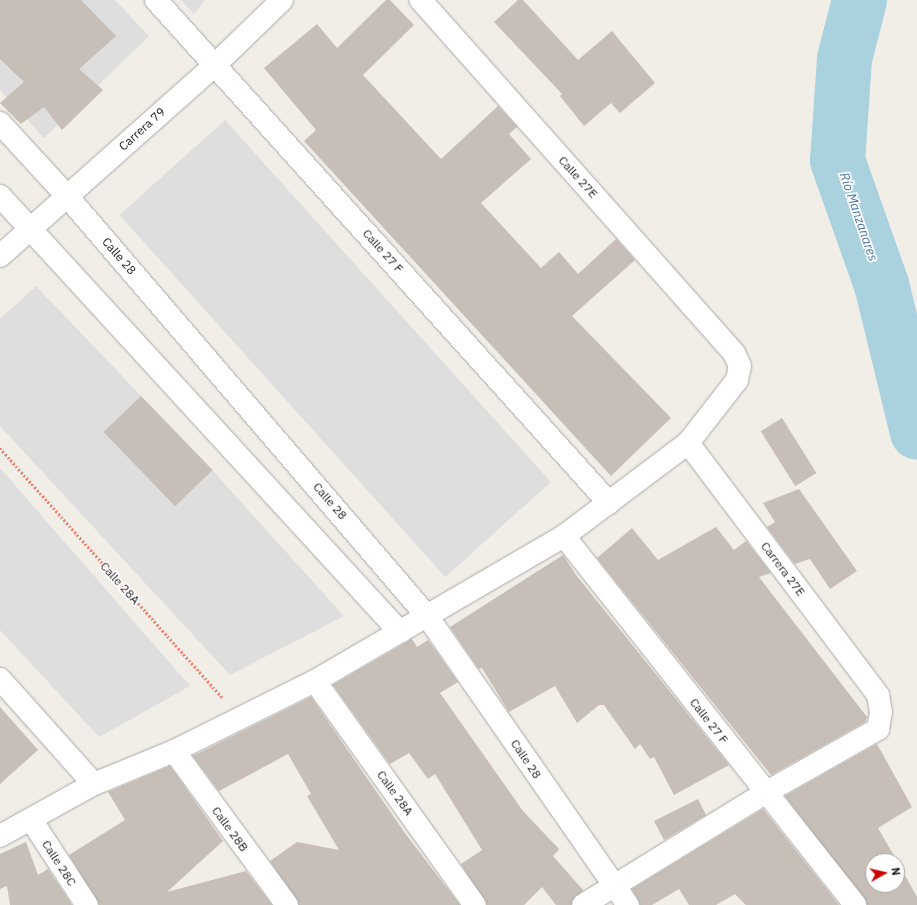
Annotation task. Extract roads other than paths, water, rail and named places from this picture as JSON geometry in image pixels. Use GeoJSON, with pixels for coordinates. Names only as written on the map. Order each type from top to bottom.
{"type":"FeatureCollection","features":[{"type":"Feature","properties":{"kind":"street","name":"Calle 27 F"},"geometry":{"type":"LineString","coordinates":[[156,0],[609,503]]}},
{"type":"Feature","properties":{"kind":"street","name":"Carrera 79"},"geometry":{"type":"LineString","coordinates":[[0,256],[215,65],[282,0]]}},
{"type":"Feature","properties":{"kind":"street","name":"Calle 27E"},"geometry":{"type":"LineString","coordinates":[[421,0],[734,353],[740,366],[737,380],[688,443]]}},
{"type":"Feature","properties":{"kind":"street","name":"Calle 28"},"geometry":{"type":"LineString","coordinates":[[0,123],[67,196],[427,616],[613,886],[628,905]]}},
{"type":"Feature","properties":{"kind":"street"},"geometry":{"type":"LineString","coordinates":[[0,196],[400,632]]}},
{"type":"Feature","properties":{"kind":"street"},"geometry":{"type":"LineString","coordinates":[[0,836],[32,821],[94,784],[174,751],[315,681],[564,536],[688,443]]}},
{"type":"Feature","properties":{"kind":"street","name":"Carrera 27E"},"geometry":{"type":"LineString","coordinates":[[688,443],[878,695],[882,712],[878,729],[765,793]]}},
{"type":"Feature","properties":{"kind":"street","name":"Calle 27 F"},"geometry":{"type":"LineString","coordinates":[[564,536],[765,793],[855,905]]}},
{"type":"Feature","properties":{"kind":"street"},"geometry":{"type":"LineString","coordinates":[[0,679],[94,784]]}},
{"type":"Feature","properties":{"kind":"street","name":"Calle 28A"},"geometry":{"type":"LineString","coordinates":[[315,681],[475,905]]}},
{"type":"Feature","properties":{"kind":"street","name":"Calle 28B"},"geometry":{"type":"LineString","coordinates":[[174,751],[287,905]]}},
{"type":"Feature","properties":{"kind":"street"},"geometry":{"type":"LineString","coordinates":[[583,905],[765,793]]}},
{"type":"Feature","properties":{"kind":"street","name":"Calle 28C"},"geometry":{"type":"LineString","coordinates":[[32,821],[87,905]]}},
{"type":"Feature","properties":{"kind":"waterway","name":"Río Manzanares"},"geometry":{"type":"LineString","coordinates":[[859,0],[844,58],[837,160],[881,284],[917,432]]}}]}
